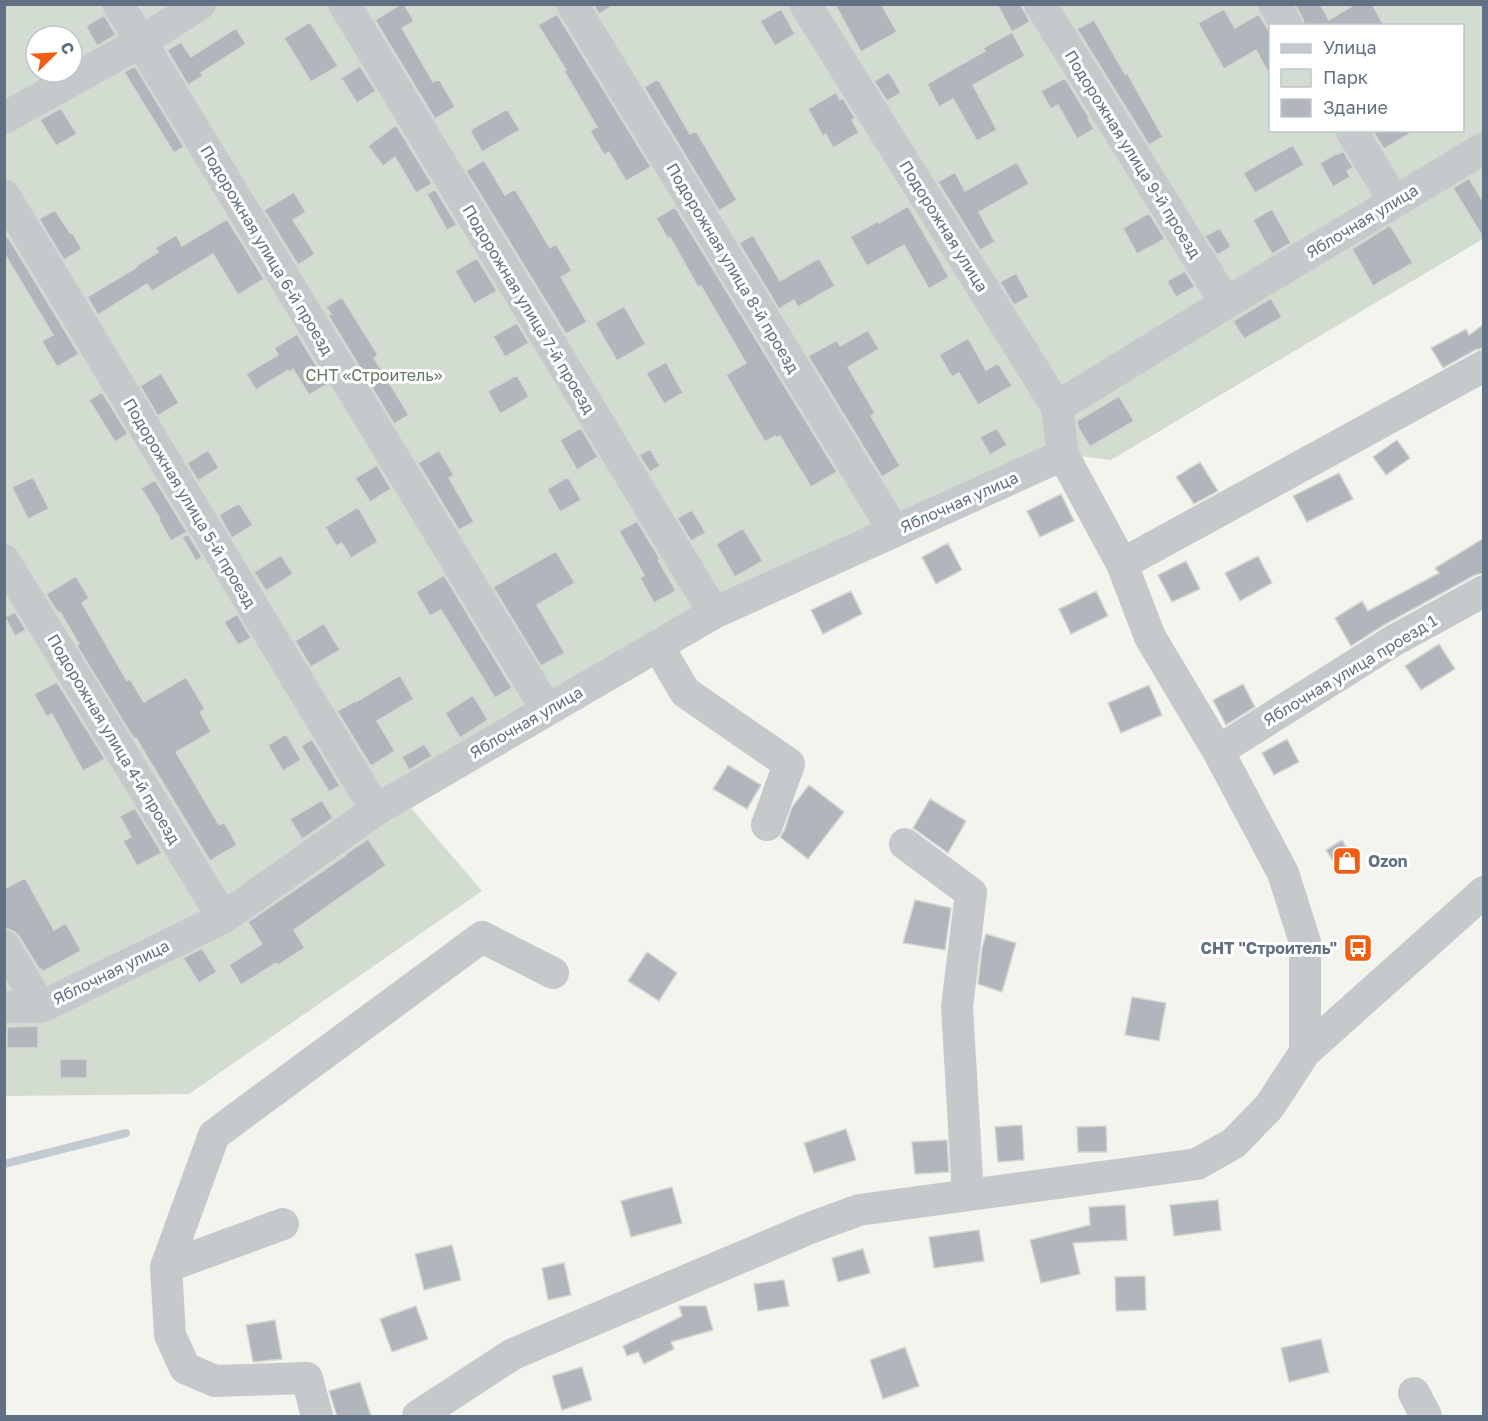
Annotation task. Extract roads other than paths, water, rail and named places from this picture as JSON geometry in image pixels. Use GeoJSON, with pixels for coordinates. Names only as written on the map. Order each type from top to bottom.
{"type":"FeatureCollection","features":[{"type":"Feature","properties":{"kind":"street","name":"Подорожная улица 6-й проезд"},"geometry":{"type":"LineString","coordinates":[[118,4],[547,710]]}},
{"type":"Feature","properties":{"kind":"street"},"geometry":{"type":"LineString","coordinates":[[4,118],[141,42],[200,4]]}},
{"type":"Feature","properties":{"kind":"street","name":"Подорожная улица 7-й проезд"},"geometry":{"type":"LineString","coordinates":[[344,4],[714,613]]}},
{"type":"Feature","properties":{"kind":"street","name":"Подорожная улица 8-й проезд"},"geometry":{"type":"LineString","coordinates":[[572,4],[894,531]]}},
{"type":"Feature","properties":{"kind":"street","name":"Подорожная улица"},"geometry":{"type":"LineString","coordinates":[[805,4],[1057,407],[1063,455]]}},
{"type":"Feature","properties":{"kind":"street","name":"Подорожная улица 9-й проезд"},"geometry":{"type":"LineString","coordinates":[[1040,4],[1226,303]]}},
{"type":"Feature","properties":{"kind":"street"},"geometry":{"type":"LineString","coordinates":[[1274,4],[1286,24]]}},
{"type":"Feature","properties":{"kind":"street"},"geometry":{"type":"LineString","coordinates":[[1352,132],[1394,201]]}},
{"type":"Feature","properties":{"kind":"street","name":"Яблочная улица"},"geometry":{"type":"LineString","coordinates":[[1057,407],[1484,148]]}},
{"type":"Feature","properties":{"kind":"street","name":"Подорожная улица 5-й проезд"},"geometry":{"type":"LineString","coordinates":[[4,195],[376,810]]}},
{"type":"Feature","properties":{"kind":"street"},"geometry":{"type":"LineString","coordinates":[[1122,564],[1484,366]]}},
{"type":"Feature","properties":{"kind":"street"},"geometry":{"type":"LineString","coordinates":[[1063,455],[1122,564],[1150,637],[1218,751],[1283,873],[1305,942],[1305,1052]]}},
{"type":"Feature","properties":{"kind":"street","name":"Яблочная улица"},"geometry":{"type":"LineString","coordinates":[[4,1007],[41,1007],[223,918],[376,810],[714,613],[1063,455]]}},
{"type":"Feature","properties":{"kind":"street","name":"Подорожная улица 4-й проезд"},"geometry":{"type":"LineString","coordinates":[[4,560],[223,918]]}},
{"type":"Feature","properties":{"kind":"street","name":"Яблочная улица проезд 1"},"geometry":{"type":"LineString","coordinates":[[1218,751],[1393,641],[1484,591]]}},
{"type":"Feature","properties":{"kind":"street"},"geometry":{"type":"LineString","coordinates":[[658,646],[685,692],[789,764],[767,825]]}},
{"type":"Feature","properties":{"kind":"street"},"geometry":{"type":"LineString","coordinates":[[905,844],[971,893],[957,1006],[968,1195]]}},
{"type":"Feature","properties":{"kind":"street"},"geometry":{"type":"LineString","coordinates":[[418,1416],[513,1354],[859,1209],[1197,1164],[1233,1143],[1269,1107],[1305,1052],[1484,892]]}},
{"type":"Feature","properties":{"kind":"street"},"geometry":{"type":"LineString","coordinates":[[317,1416],[307,1378],[215,1382],[185,1368],[170,1335],[166,1267],[214,1135],[482,937],[553,973]]}},
{"type":"Feature","properties":{"kind":"street"},"geometry":{"type":"LineString","coordinates":[[4,946],[41,1007]]}},
{"type":"Feature","properties":{"kind":"street"},"geometry":{"type":"LineString","coordinates":[[166,1267],[283,1224]]}},
{"type":"Feature","properties":{"kind":"waterway"},"geometry":{"type":"LineString","coordinates":[[4,1164],[126,1133]]}},
{"type":"Feature","properties":{"kind":"place","name":"Ozon"},"geometry":{"type":"Point","coordinates":[1347,861]}},
{"type":"Feature","properties":{"kind":"place","name":"СНТ \"Строитель\""},"geometry":{"type":"Point","coordinates":[1358,948]}},
{"type":"Feature","properties":{"kind":"park label","name":"СНТ «Строитель»"},"geometry":{"type":"Point","coordinates":[374,375]}}]}
